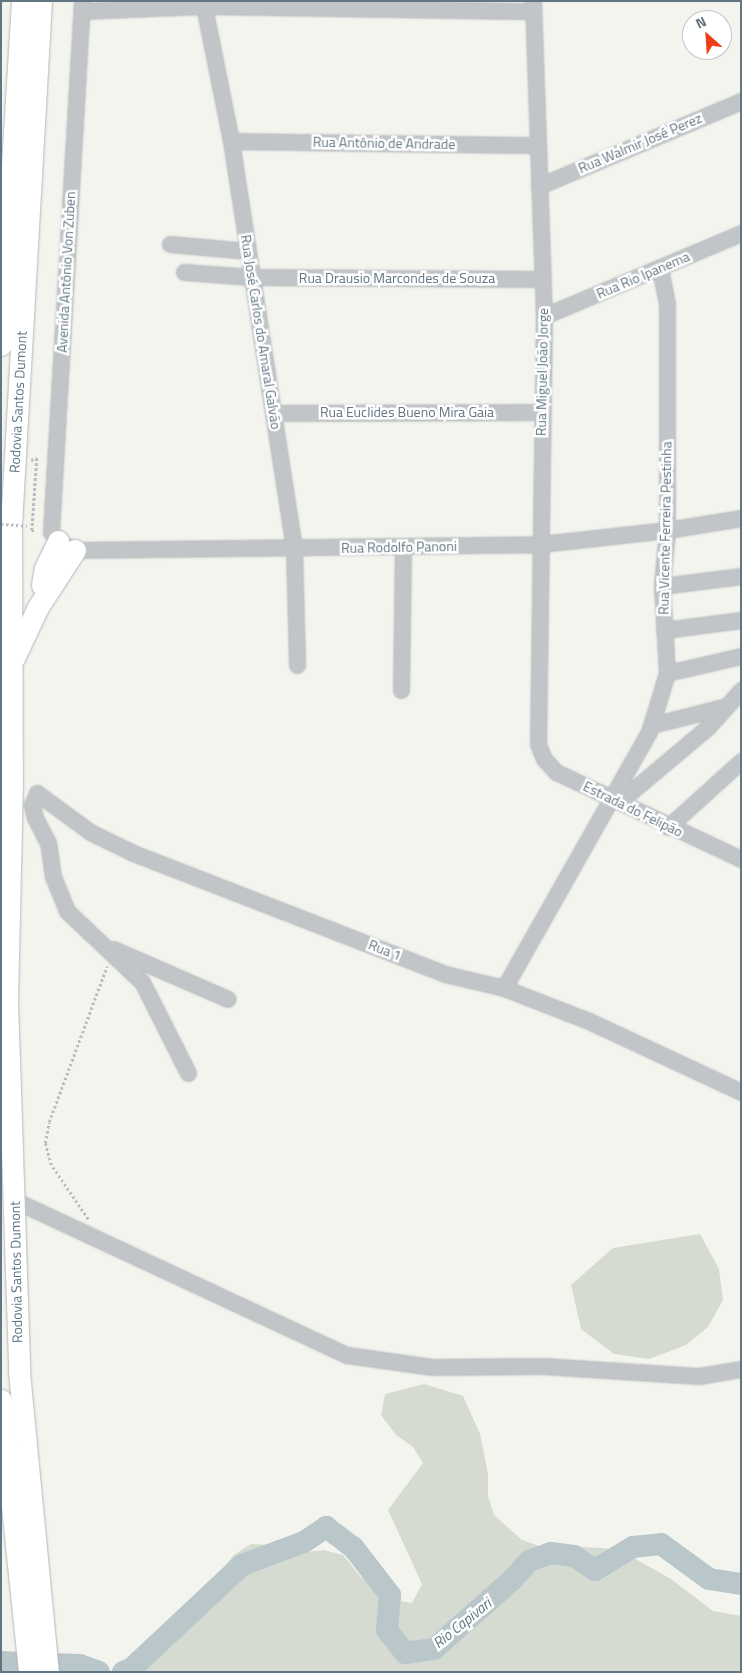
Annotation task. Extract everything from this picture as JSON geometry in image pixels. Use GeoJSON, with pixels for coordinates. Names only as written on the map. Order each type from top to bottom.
{"type":"FeatureCollection","features":[{"type":"Feature","properties":{"kind":"highway","name":"Rodovia Santos Dumont"},"geometry":{"type":"LineString","coordinates":[[1,345],[22,1]]}},
{"type":"Feature","properties":{"kind":"highway","name":"Rodovia Santos Dumont"},"geometry":{"type":"LineString","coordinates":[[30,1672],[32,1611],[19,1372],[7,1001],[12,781],[11,524],[41,1]]}},
{"type":"Feature","properties":{"kind":"highway"},"geometry":{"type":"LineString","coordinates":[[11,665],[38,607],[45,568],[61,541]]}},
{"type":"Feature","properties":{"kind":"highway","name":"Rodovia Santos Dumont"},"geometry":{"type":"LineString","coordinates":[[1,1400],[32,1611],[48,1672]]}},
{"type":"Feature","properties":{"kind":"street"},"geometry":{"type":"LineString","coordinates":[[82,6],[203,4],[533,6]]}},
{"type":"Feature","properties":{"kind":"street","name":"Rua José Carlos do Amaral Galvão"},"geometry":{"type":"LineString","coordinates":[[203,4],[231,141],[294,548],[297,665]]}},
{"type":"Feature","properties":{"kind":"street","name":"Avenida Antônio Von Zuben"},"geometry":{"type":"LineString","coordinates":[[61,541],[82,6]]}},
{"type":"Feature","properties":{"kind":"street","name":"Rua Miguel João Jorge"},"geometry":{"type":"LineString","coordinates":[[533,6],[536,145],[544,316],[541,412],[538,744]]}},
{"type":"Feature","properties":{"kind":"street","name":"Rua Walmir José Perez"},"geometry":{"type":"LineString","coordinates":[[539,186],[741,101]]}},
{"type":"Feature","properties":{"kind":"street","name":"Rua Antônio de Andrade"},"geometry":{"type":"LineString","coordinates":[[231,141],[536,145]]}},
{"type":"Feature","properties":{"kind":"street","name":"Rua Rio Ipanema"},"geometry":{"type":"LineString","coordinates":[[544,316],[741,233]]}},
{"type":"Feature","properties":{"kind":"street"},"geometry":{"type":"LineString","coordinates":[[170,244],[248,251]]}},
{"type":"Feature","properties":{"kind":"street","name":"Rua Vicente Ferreira Pestinha"},"geometry":{"type":"LineString","coordinates":[[504,988],[616,799],[652,725],[667,673],[662,586],[667,530],[667,304],[660,268]]}},
{"type":"Feature","properties":{"kind":"street","name":"Rua Drausio Marcondes de Souza"},"geometry":{"type":"LineString","coordinates":[[184,272],[252,277],[541,279]]}},
{"type":"Feature","properties":{"kind":"street","name":"Rua Euclides Bueno Mira Gaia"},"geometry":{"type":"LineString","coordinates":[[274,412],[541,412]]}},
{"type":"Feature","properties":{"kind":"street","name":"Rua Rodolfo Panoni"},"geometry":{"type":"LineString","coordinates":[[61,541],[294,548],[541,544],[667,530],[741,518]]}},
{"type":"Feature","properties":{"kind":"street"},"geometry":{"type":"LineString","coordinates":[[401,690],[403,547]]}},
{"type":"Feature","properties":{"kind":"street"},"geometry":{"type":"LineString","coordinates":[[662,586],[741,576]]}},
{"type":"Feature","properties":{"kind":"street"},"geometry":{"type":"LineString","coordinates":[[664,630],[741,620]]}},
{"type":"Feature","properties":{"kind":"street"},"geometry":{"type":"LineString","coordinates":[[667,673],[741,656]]}},
{"type":"Feature","properties":{"kind":"street"},"geometry":{"type":"LineString","coordinates":[[616,799],[708,727],[741,690]]}},
{"type":"Feature","properties":{"kind":"street"},"geometry":{"type":"LineString","coordinates":[[652,725],[727,706]]}},
{"type":"Feature","properties":{"kind":"street","name":"Estrada do Felipão"},"geometry":{"type":"LineString","coordinates":[[538,744],[544,759],[556,772],[616,799],[668,827],[741,859]]}},
{"type":"Feature","properties":{"kind":"street"},"geometry":{"type":"LineString","coordinates":[[668,827],[741,761]]}},
{"type":"Feature","properties":{"kind":"street","name":"Rua 1"},"geometry":{"type":"LineString","coordinates":[[107,949],[68,911],[60,894],[53,877],[48,843],[35,818],[32,805],[38,793],[90,832],[132,853],[445,974],[504,988],[589,1021],[741,1092]]}},
{"type":"Feature","properties":{"kind":"street"},"geometry":{"type":"LineString","coordinates":[[107,949],[228,999]]}},
{"type":"Feature","properties":{"kind":"street"},"geometry":{"type":"LineString","coordinates":[[107,949],[142,982],[188,1073]]}},
{"type":"Feature","properties":{"kind":"street"},"geometry":{"type":"LineString","coordinates":[[14,1200],[347,1355],[432,1367],[543,1366],[699,1376],[741,1369]]}},
{"type":"Feature","properties":{"kind":"path"},"geometry":{"type":"LineString","coordinates":[[1,524],[27,526],[32,458],[35,458],[32,531],[61,541]]}},
{"type":"Feature","properties":{"kind":"path"},"geometry":{"type":"LineString","coordinates":[[89,1220],[51,1165],[45,1143],[49,1122],[107,949]]}},
{"type":"Feature","properties":{"kind":"shaded area"},"geometry":{"type":"Polygon","coordinates":[[[700,1234],[719,1269],[723,1300],[708,1327],[686,1345],[649,1359],[614,1354],[581,1329],[571,1285],[613,1248],[700,1234]]]}},
{"type":"Feature","properties":{"kind":"shaded area"},"geometry":{"type":"Polygon","coordinates":[[[424,1384],[463,1396],[480,1434],[488,1474],[488,1496],[494,1515],[522,1540],[556,1551],[582,1547],[618,1549],[671,1579],[713,1611],[741,1616],[741,1672],[140,1672],[156,1646],[234,1555],[251,1544],[273,1545],[296,1553],[324,1550],[343,1555],[361,1577],[394,1600],[412,1603],[422,1584],[388,1510],[423,1463],[413,1447],[396,1435],[381,1415],[385,1394],[424,1384]]]}},
{"type":"Feature","properties":{"kind":"waterway","name":"Rio Capivari"},"geometry":{"type":"LineString","coordinates":[[123,1672],[131,1669],[242,1565],[304,1542],[326,1527],[353,1547],[390,1595],[387,1630],[405,1653],[434,1649],[512,1580],[529,1561],[551,1553],[574,1556],[595,1570],[633,1547],[661,1544],[709,1579],[741,1584]]}},
{"type":"Feature","properties":{"kind":"waterway","name":"Rio Capivari"},"geometry":{"type":"LineString","coordinates":[[1,1662],[80,1665],[99,1672]]}}]}
